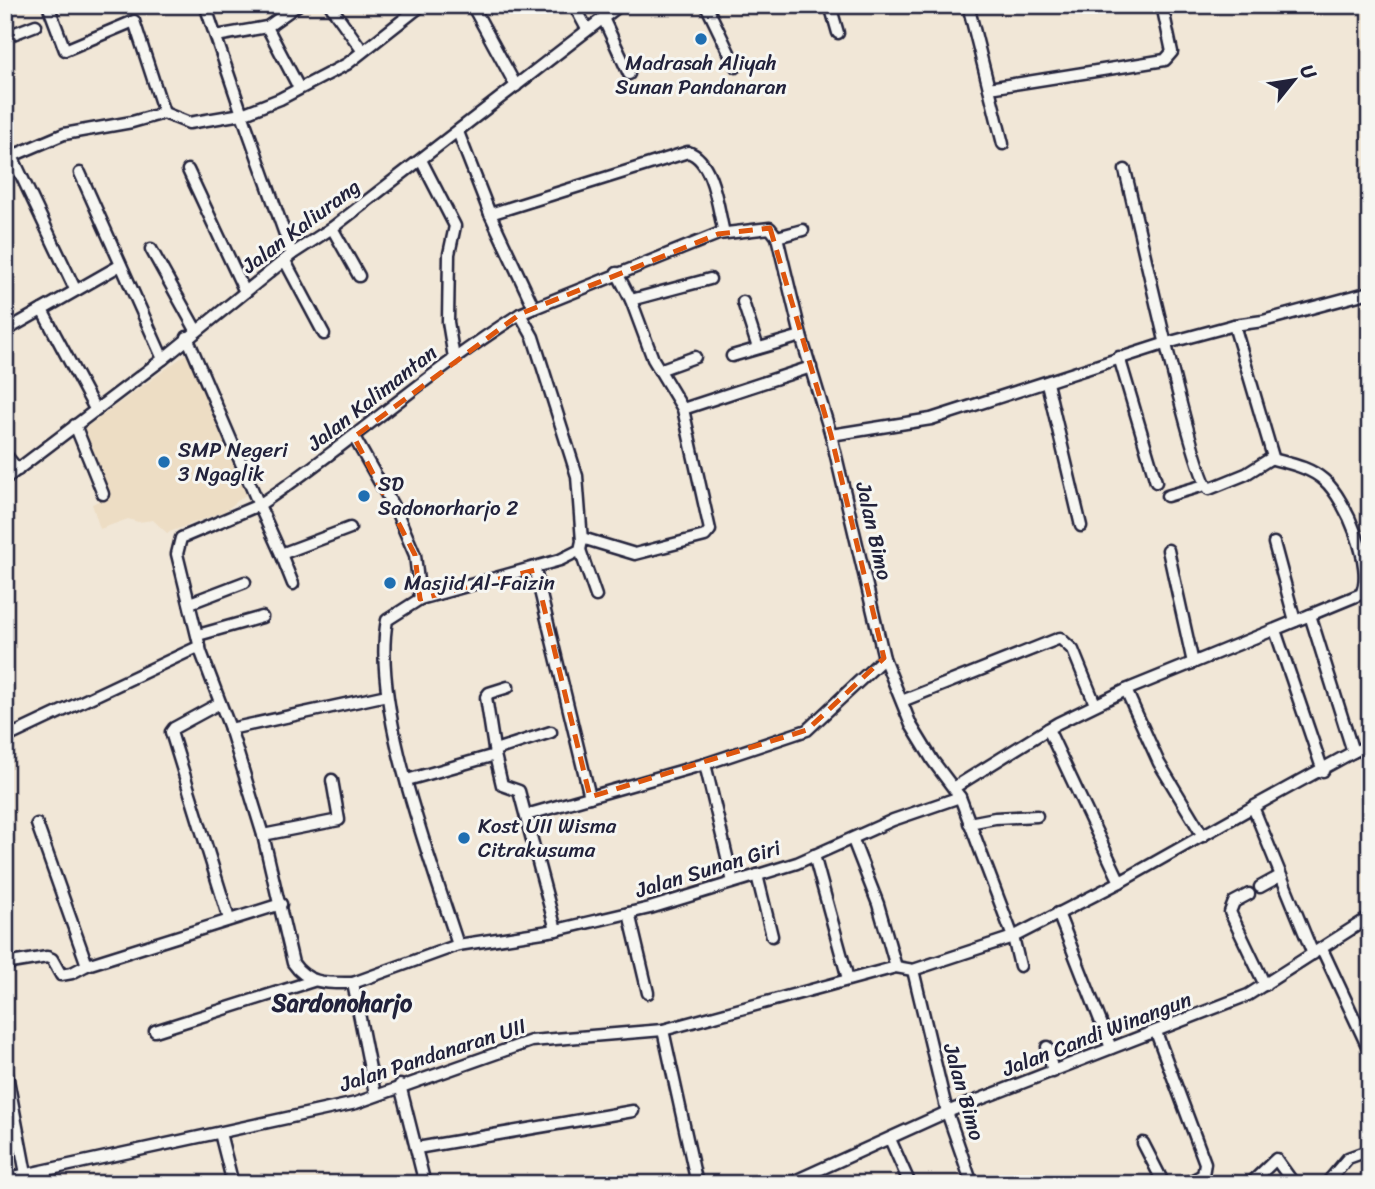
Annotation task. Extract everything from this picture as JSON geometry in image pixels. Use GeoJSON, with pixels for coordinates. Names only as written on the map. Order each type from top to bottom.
{"type":"FeatureCollection","features":[{"type":"Feature","properties":{"kind":"street"},"geometry":{"type":"LineString","coordinates":[[48,5],[65,50],[134,21],[164,113]]}},
{"type":"Feature","properties":{"kind":"street"},"geometry":{"type":"LineString","coordinates":[[205,5],[289,257],[324,334]]}},
{"type":"Feature","properties":{"kind":"street"},"geometry":{"type":"LineString","coordinates":[[330,5],[362,50]]}},
{"type":"Feature","properties":{"kind":"street"},"geometry":{"type":"LineString","coordinates":[[75,289],[9,157],[64,134],[132,122],[164,113],[189,123],[242,114],[280,99],[347,64],[422,5]]}},
{"type":"Feature","properties":{"kind":"street"},"geometry":{"type":"LineString","coordinates":[[472,5],[516,86]]}},
{"type":"Feature","properties":{"kind":"street"},"geometry":{"type":"LineString","coordinates":[[574,5],[587,29]]}},
{"type":"Feature","properties":{"kind":"street","name":"Jalan Kaliurang"},"geometry":{"type":"LineString","coordinates":[[5,479],[163,359],[289,257],[332,228],[620,5]]}},
{"type":"Feature","properties":{"kind":"street"},"geometry":{"type":"LineString","coordinates":[[706,5],[736,67]]}},
{"type":"Feature","properties":{"kind":"street"},"geometry":{"type":"LineString","coordinates":[[830,5],[838,33]]}},
{"type":"Feature","properties":{"kind":"street"},"geometry":{"type":"LineString","coordinates":[[968,5],[1003,144]]}},
{"type":"Feature","properties":{"kind":"street"},"geometry":{"type":"LineString","coordinates":[[989,88],[1165,60],[1172,52],[1162,5]]}},
{"type":"Feature","properties":{"kind":"street"},"geometry":{"type":"LineString","coordinates":[[216,36],[267,27],[297,6]]}},
{"type":"Feature","properties":{"kind":"street"},"geometry":{"type":"LineString","coordinates":[[603,18],[629,74]]}},
{"type":"Feature","properties":{"kind":"street"},"geometry":{"type":"LineString","coordinates":[[5,37],[36,25]]}},
{"type":"Feature","properties":{"kind":"street"},"geometry":{"type":"LineString","coordinates":[[267,27],[299,88]]}},
{"type":"Feature","properties":{"kind":"street"},"geometry":{"type":"LineString","coordinates":[[458,132],[490,214],[534,308],[724,233],[770,228],[777,237],[803,230]]}},
{"type":"Feature","properties":{"kind":"street"},"geometry":{"type":"LineString","coordinates":[[490,214],[631,167],[688,152],[701,160],[707,171],[724,233]]}},
{"type":"Feature","properties":{"kind":"street"},"geometry":{"type":"LineString","coordinates":[[421,160],[455,226],[450,254],[448,322],[454,358]]}},
{"type":"Feature","properties":{"kind":"street"},"geometry":{"type":"LineString","coordinates":[[188,170],[244,292]]}},
{"type":"Feature","properties":{"kind":"street"},"geometry":{"type":"LineString","coordinates":[[1125,170],[1205,485]]}},
{"type":"Feature","properties":{"kind":"street"},"geometry":{"type":"LineString","coordinates":[[80,173],[119,266],[163,359]]}},
{"type":"Feature","properties":{"kind":"street"},"geometry":{"type":"LineString","coordinates":[[332,228],[359,276]]}},
{"type":"Feature","properties":{"kind":"street","name":"Jalan Bimo"},"geometry":{"type":"LineString","coordinates":[[777,237],[801,336],[831,435],[884,658],[911,725],[933,761],[957,792],[1013,937],[1020,966]]}},
{"type":"Feature","properties":{"kind":"street"},"geometry":{"type":"LineString","coordinates":[[151,249],[191,334],[293,584]]}},
{"type":"Feature","properties":{"kind":"street"},"geometry":{"type":"LineString","coordinates":[[5,331],[119,266]]}},
{"type":"Feature","properties":{"kind":"street"},"geometry":{"type":"LineString","coordinates":[[582,538],[635,554],[708,533],[708,519],[683,409],[659,370],[631,300],[617,273]]}},
{"type":"Feature","properties":{"kind":"street"},"geometry":{"type":"LineString","coordinates":[[631,300],[710,279]]}},
{"type":"Feature","properties":{"kind":"street"},"geometry":{"type":"LineString","coordinates":[[831,435],[931,419],[1167,343],[1370,292]]}},
{"type":"Feature","properties":{"kind":"street"},"geometry":{"type":"LineString","coordinates":[[743,302],[758,348]]}},
{"type":"Feature","properties":{"kind":"street","name":"Jalan Kalimantan"},"geometry":{"type":"LineString","coordinates":[[190,603],[177,554],[177,544],[181,538],[259,505],[354,437],[454,358],[520,314],[534,308]]}},
{"type":"Feature","properties":{"kind":"street"},"geometry":{"type":"LineString","coordinates":[[42,310],[96,411]]}},
{"type":"Feature","properties":{"kind":"street"},"geometry":{"type":"LineString","coordinates":[[520,314],[533,337],[576,476],[582,538],[580,550],[596,596]]}},
{"type":"Feature","properties":{"kind":"street"},"geometry":{"type":"LineString","coordinates":[[1167,496],[1205,485],[1215,489],[1273,459],[1234,325]]}},
{"type":"Feature","properties":{"kind":"street"},"geometry":{"type":"LineString","coordinates":[[732,356],[801,336]]}},
{"type":"Feature","properties":{"kind":"street"},"geometry":{"type":"LineString","coordinates":[[659,370],[695,357]]}},
{"type":"Feature","properties":{"kind":"street"},"geometry":{"type":"LineString","coordinates":[[1119,357],[1156,482]]}},
{"type":"Feature","properties":{"kind":"street"},"geometry":{"type":"LineString","coordinates":[[683,409],[811,367]]}},
{"type":"Feature","properties":{"kind":"street"},"geometry":{"type":"LineString","coordinates":[[1047,383],[1081,526]]}},
{"type":"Feature","properties":{"kind":"street"},"geometry":{"type":"LineString","coordinates":[[75,425],[103,494]]}},
{"type":"Feature","properties":{"kind":"street"},"geometry":{"type":"LineString","coordinates":[[354,437],[397,513],[415,555],[420,599]]}},
{"type":"Feature","properties":{"kind":"street"},"geometry":{"type":"LineString","coordinates":[[5,454],[18,470]]}},
{"type":"Feature","properties":{"kind":"street","name":"Jalan Sunan Giri"},"geometry":{"type":"LineString","coordinates":[[353,983],[458,946],[556,930],[629,913],[757,875],[853,840],[957,792],[1048,729],[1095,704],[1361,594],[1368,579],[1364,554],[1353,523],[1335,491],[1309,469],[1273,459]]}},
{"type":"Feature","properties":{"kind":"street"},"geometry":{"type":"LineString","coordinates":[[281,554],[350,528]]}},
{"type":"Feature","properties":{"kind":"street"},"geometry":{"type":"LineString","coordinates":[[1273,543],[1295,621]]}},
{"type":"Feature","properties":{"kind":"street"},"geometry":{"type":"LineString","coordinates":[[458,946],[407,780],[387,695],[387,620],[420,599],[535,570],[580,550]]}},
{"type":"Feature","properties":{"kind":"street"},"geometry":{"type":"LineString","coordinates":[[1168,550],[1193,663]]}},
{"type":"Feature","properties":{"kind":"street"},"geometry":{"type":"LineString","coordinates":[[535,570],[590,797]]}},
{"type":"Feature","properties":{"kind":"street"},"geometry":{"type":"LineString","coordinates":[[245,582],[190,603],[200,646],[230,729],[262,835],[281,904],[293,963],[301,974],[313,981]]}},
{"type":"Feature","properties":{"kind":"street"},"geometry":{"type":"LineString","coordinates":[[1310,615],[1353,752]]}},
{"type":"Feature","properties":{"kind":"street"},"geometry":{"type":"LineString","coordinates":[[198,635],[262,617]]}},
{"type":"Feature","properties":{"kind":"street"},"geometry":{"type":"LineString","coordinates":[[1275,630],[1323,771]]}},
{"type":"Feature","properties":{"kind":"street"},"geometry":{"type":"LineString","coordinates":[[902,701],[1060,638],[1073,650],[1095,704]]}},
{"type":"Feature","properties":{"kind":"street"},"geometry":{"type":"LineString","coordinates":[[5,738],[200,646]]}},
{"type":"Feature","properties":{"kind":"street"},"geometry":{"type":"LineString","coordinates":[[526,814],[705,764],[814,727],[884,658]]}},
{"type":"Feature","properties":{"kind":"street"},"geometry":{"type":"LineString","coordinates":[[508,687],[489,693],[486,697],[499,781],[519,791],[556,930]]}},
{"type":"Feature","properties":{"kind":"street"},"geometry":{"type":"LineString","coordinates":[[1125,690],[1159,763],[1203,836]]}},
{"type":"Feature","properties":{"kind":"street"},"geometry":{"type":"LineString","coordinates":[[230,729],[387,695]]}},
{"type":"Feature","properties":{"kind":"street"},"geometry":{"type":"LineString","coordinates":[[220,703],[174,727],[171,732],[229,919]]}},
{"type":"Feature","properties":{"kind":"street"},"geometry":{"type":"LineString","coordinates":[[1048,729],[1120,882]]}},
{"type":"Feature","properties":{"kind":"street"},"geometry":{"type":"LineString","coordinates":[[407,780],[551,733]]}},
{"type":"Feature","properties":{"kind":"street"},"geometry":{"type":"LineString","coordinates":[[913,970],[1013,937],[1120,882],[1370,745]]}},
{"type":"Feature","properties":{"kind":"street"},"geometry":{"type":"LineString","coordinates":[[705,764],[733,882]]}},
{"type":"Feature","properties":{"kind":"street"},"geometry":{"type":"LineString","coordinates":[[262,835],[339,820],[332,780]]}},
{"type":"Feature","properties":{"kind":"street"},"geometry":{"type":"LineString","coordinates":[[1253,807],[1280,876],[1370,1052]]}},
{"type":"Feature","properties":{"kind":"street"},"geometry":{"type":"LineString","coordinates":[[969,823],[995,818],[1037,816]]}},
{"type":"Feature","properties":{"kind":"street"},"geometry":{"type":"LineString","coordinates":[[37,824],[87,965]]}},
{"type":"Feature","properties":{"kind":"street"},"geometry":{"type":"LineString","coordinates":[[853,840],[878,904],[896,967]]}},
{"type":"Feature","properties":{"kind":"street"},"geometry":{"type":"LineString","coordinates":[[814,855],[848,979]]}},
{"type":"Feature","properties":{"kind":"street"},"geometry":{"type":"LineString","coordinates":[[757,875],[772,936]]}},
{"type":"Feature","properties":{"kind":"street"},"geometry":{"type":"LineString","coordinates":[[1260,887],[1280,876]]}},
{"type":"Feature","properties":{"kind":"street"},"geometry":{"type":"LineString","coordinates":[[1249,894],[1234,902],[1230,912],[1265,985]]}},
{"type":"Feature","properties":{"kind":"street"},"geometry":{"type":"LineString","coordinates":[[5,964],[47,957],[52,959],[61,975],[67,975],[87,965],[281,904]]}},
{"type":"Feature","properties":{"kind":"street"},"geometry":{"type":"LineString","coordinates":[[629,913],[648,993]]}},
{"type":"Feature","properties":{"kind":"street"},"geometry":{"type":"LineString","coordinates":[[1058,913],[1111,1048]]}},
{"type":"Feature","properties":{"kind":"street","name":"Jalan Candi Winangun"},"geometry":{"type":"LineString","coordinates":[[788,1184],[947,1112],[1216,1009],[1265,985],[1370,917]]}},
{"type":"Feature","properties":{"kind":"street","name":"Jalan Pandanaran UII"},"geometry":{"type":"LineString","coordinates":[[5,1179],[356,1103],[400,1085],[531,1041],[663,1030],[896,967],[913,970]]}},
{"type":"Feature","properties":{"kind":"street","name":"Jalan Bimo"},"geometry":{"type":"LineString","coordinates":[[913,970],[947,1112],[972,1184]]}},
{"type":"Feature","properties":{"kind":"street"},"geometry":{"type":"LineString","coordinates":[[155,1031],[313,981],[353,983],[375,1094]]}},
{"type":"Feature","properties":{"kind":"street"},"geometry":{"type":"LineString","coordinates":[[663,1030],[697,1184]]}},
{"type":"Feature","properties":{"kind":"street"},"geometry":{"type":"LineString","coordinates":[[1156,1032],[1205,1163],[1203,1175],[1185,1184]]}},
{"type":"Feature","properties":{"kind":"street"},"geometry":{"type":"LineString","coordinates":[[1047,1047],[1053,1072]]}},
{"type":"Feature","properties":{"kind":"street"},"geometry":{"type":"LineString","coordinates":[[5,1064],[26,1174]]}},
{"type":"Feature","properties":{"kind":"street"},"geometry":{"type":"LineString","coordinates":[[400,1085],[425,1184]]}},
{"type":"Feature","properties":{"kind":"street"},"geometry":{"type":"LineString","coordinates":[[417,1148],[633,1111]]}},
{"type":"Feature","properties":{"kind":"street"},"geometry":{"type":"LineString","coordinates":[[220,1133],[233,1184]]}},
{"type":"Feature","properties":{"kind":"street"},"geometry":{"type":"LineString","coordinates":[[890,1139],[910,1184]]}},
{"type":"Feature","properties":{"kind":"street"},"geometry":{"type":"LineString","coordinates":[[1143,1143],[1164,1184]]}},
{"type":"Feature","properties":{"kind":"street"},"geometry":{"type":"LineString","coordinates":[[1326,1184],[1348,1158],[1370,1150]]}},
{"type":"Feature","properties":{"kind":"street"},"geometry":{"type":"LineString","coordinates":[[1250,1184],[1276,1159],[1294,1184]]}},
{"type":"Feature","properties":{"kind":"highlighted area"},"geometry":{"type":"Polygon","coordinates":[[[770,228],[831,435],[884,658],[807,730],[590,797],[535,570],[420,599],[415,555],[354,437],[520,314],[718,234],[770,228]]]}},
{"type":"Feature","properties":{"kind":"shaded area","name":"SMP Negeri 3 Ngaglik"},"geometry":{"type":"Polygon","coordinates":[[[189,352],[249,492],[225,511],[167,533],[153,520],[138,522],[128,519],[100,529],[92,504],[106,497],[81,431],[189,352]]]}},
{"type":"Feature","properties":{"kind":"place","name":"Madrasah Aliyah Sunan Pandanaran"},"geometry":{"type":"Point","coordinates":[701,39]}},
{"type":"Feature","properties":{"kind":"place","name":"SMP Negeri 3 Ngaglik"},"geometry":{"type":"Point","coordinates":[164,462]}},
{"type":"Feature","properties":{"kind":"place","name":"SD Sadonorharjo 2"},"geometry":{"type":"Point","coordinates":[364,496]}},
{"type":"Feature","properties":{"kind":"place","name":"Masjid Al-Faizin"},"geometry":{"type":"Point","coordinates":[390,583]}},
{"type":"Feature","properties":{"kind":"place","name":"Kost UII Wisma Citrakusuma"},"geometry":{"type":"Point","coordinates":[464,838]}},
{"type":"Feature","properties":{"kind":"district","name":"Sardonoharjo"},"geometry":{"type":"Point","coordinates":[342,1003]}}]}
